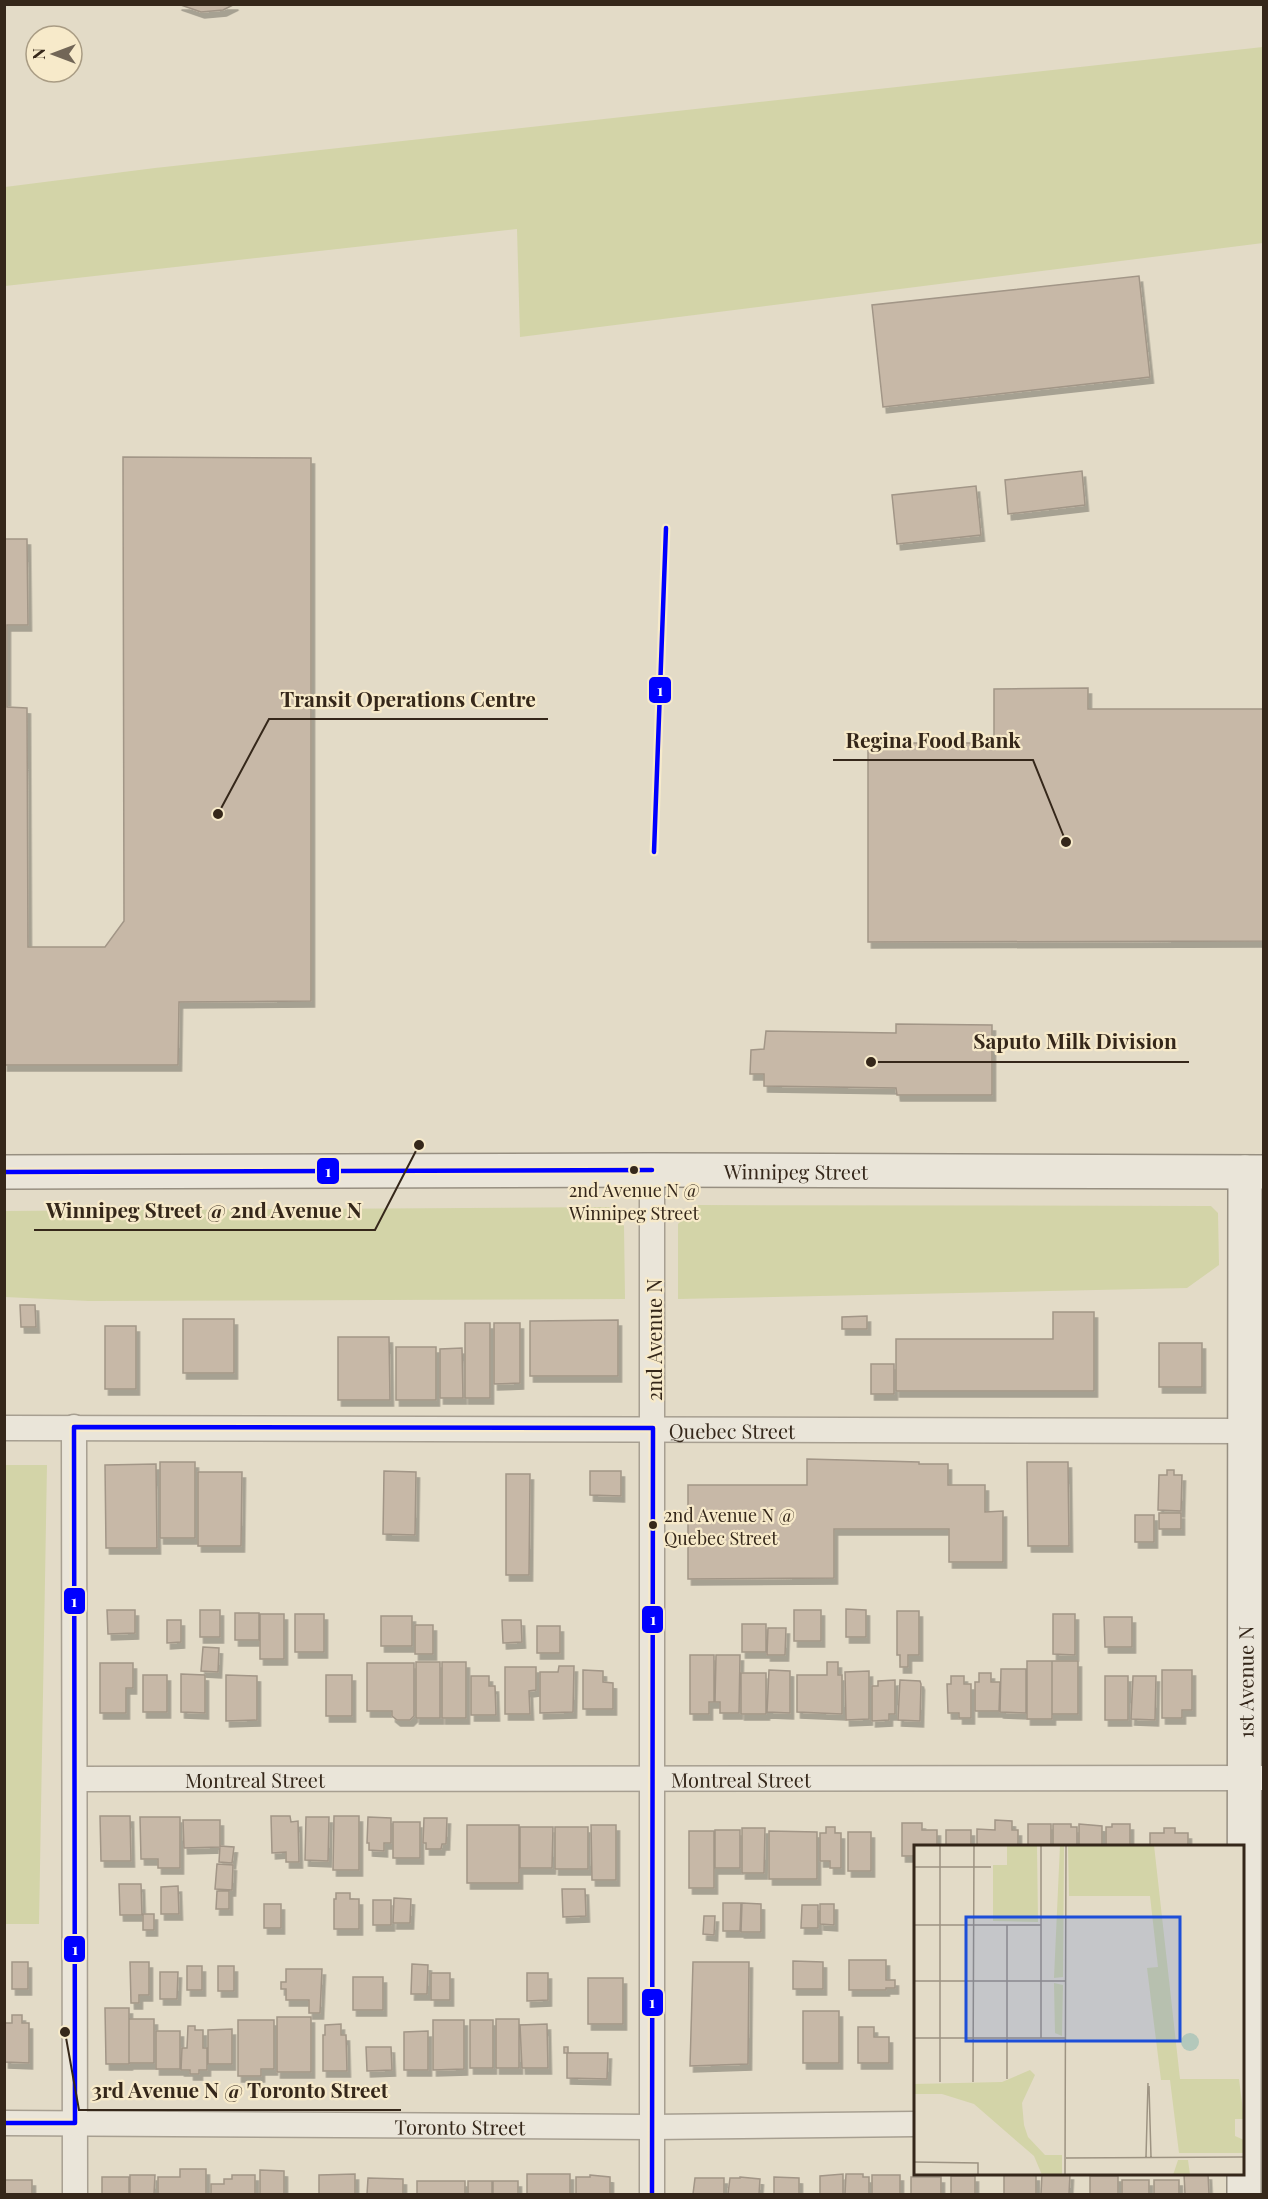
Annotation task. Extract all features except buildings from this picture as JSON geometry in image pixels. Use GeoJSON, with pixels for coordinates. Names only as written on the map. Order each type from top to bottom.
{"type":"FeatureCollection","features":[{"type":"Feature","properties":{"kind":"main road","name":"Winnipeg Street"},"geometry":{"type":"LineString","coordinates":[[4,1172],[652,1170],[1254,1172]]}},
{"type":"Feature","properties":{"kind":"main road","name":"1st Avenue N"},"geometry":{"type":"LineString","coordinates":[[1244,2194],[1250,2121],[1254,1778],[1244,1431],[1254,1172]]}},
{"type":"Feature","properties":{"kind":"street","name":"2nd Avenue N"},"geometry":{"type":"LineString","coordinates":[[652,1170],[652,2194]]}},
{"type":"Feature","properties":{"kind":"street"},"geometry":{"type":"LineString","coordinates":[[74,1427],[75,2194]]}},
{"type":"Feature","properties":{"kind":"street","name":"Quebec Street"},"geometry":{"type":"LineString","coordinates":[[4,1428],[1244,1431]]}},
{"type":"Feature","properties":{"kind":"street","name":"Montreal Street"},"geometry":{"type":"LineString","coordinates":[[75,1779],[1254,1778]]}},
{"type":"Feature","properties":{"kind":"street","name":"Toronto Street"},"geometry":{"type":"LineString","coordinates":[[4,2123],[652,2127],[914,2124]]}},
{"type":"Feature","properties":{"kind":"green space"},"geometry":{"type":"Polygon","coordinates":[[[1263,47],[1263,243],[520,337],[517,229],[5,286],[5,187],[155,168],[1263,47]]]}},
{"type":"Feature","properties":{"kind":"green space"},"geometry":{"type":"Polygon","coordinates":[[[697,1205],[1211,1206],[1218,1213],[1219,1265],[1187,1288],[678,1299],[678,1224],[697,1205]]]}},
{"type":"Feature","properties":{"kind":"green space"},"geometry":{"type":"Polygon","coordinates":[[[609,1207],[624,1226],[625,1299],[89,1301],[5,1297],[5,1211],[609,1207]]]}},
{"type":"Feature","properties":{"kind":"green space"},"geometry":{"type":"Polygon","coordinates":[[[5,1465],[47,1465],[39,1924],[5,1924],[5,1465]]]}},
{"type":"Feature","properties":{"kind":"transit line","name":"1"},"geometry":{"type":"LineString","coordinates":[[654,852],[666,528]]}},
{"type":"Feature","properties":{"kind":"transit line","name":"1"},"geometry":{"type":"LineString","coordinates":[[4,1172],[652,1170]]}},
{"type":"Feature","properties":{"kind":"transit line","name":"1"},"geometry":{"type":"LineString","coordinates":[[74,1427],[75,2123]]}},
{"type":"Feature","properties":{"kind":"transit line","name":"1"},"geometry":{"type":"LineString","coordinates":[[74,1427],[653,1428]]}},
{"type":"Feature","properties":{"kind":"transit line","name":"1"},"geometry":{"type":"LineString","coordinates":[[652,2194],[653,1428]]}},
{"type":"Feature","properties":{"kind":"transit line","name":"1"},"geometry":{"type":"LineString","coordinates":[[4,2123],[75,2123]]}},
{"type":"Feature","properties":{"kind":"place","name":"Transit Operations Centre"},"geometry":{"type":"Point","coordinates":[218,814]}},
{"type":"Feature","properties":{"kind":"place","name":"Regina Food Bank"},"geometry":{"type":"Point","coordinates":[1066,842]}},
{"type":"Feature","properties":{"kind":"place","name":"Saputo Milk Division"},"geometry":{"type":"Point","coordinates":[871,1062]}},
{"type":"Feature","properties":{"kind":"place","name":"Winnipeg Street @ 2nd Avenue N"},"geometry":{"type":"Point","coordinates":[419,1145]}},
{"type":"Feature","properties":{"kind":"place","name":"2nd Avenue N @ Winnipeg Street"},"geometry":{"type":"Point","coordinates":[634,1170]}},
{"type":"Feature","properties":{"kind":"place","name":"2nd Avenue N @ Quebec Street"},"geometry":{"type":"Point","coordinates":[653,1525]}},
{"type":"Feature","properties":{"kind":"place","name":"3rd Avenue N @ Toronto Street"},"geometry":{"type":"Point","coordinates":[65,2032]}}]}
